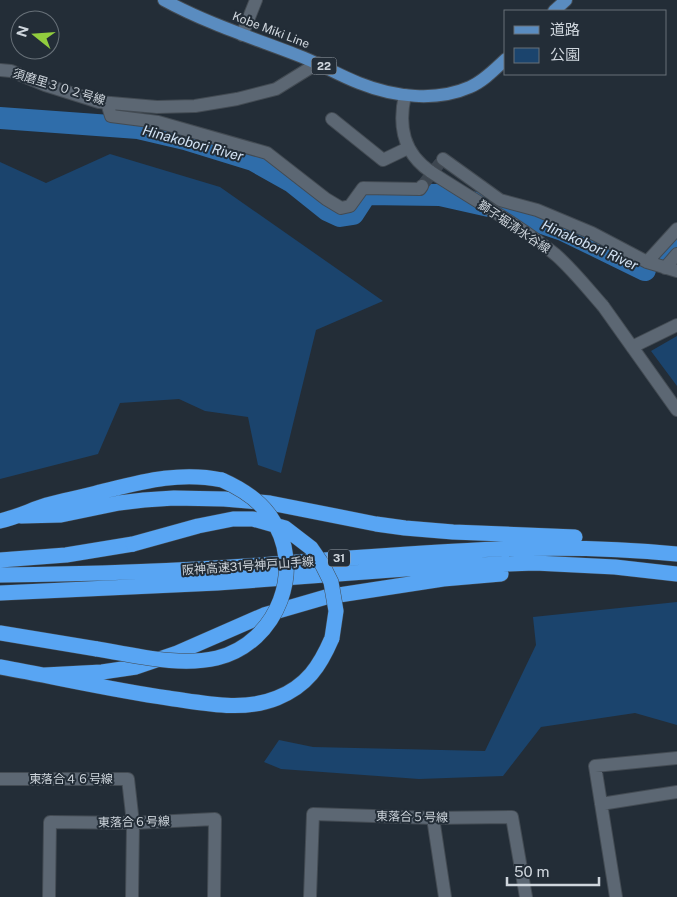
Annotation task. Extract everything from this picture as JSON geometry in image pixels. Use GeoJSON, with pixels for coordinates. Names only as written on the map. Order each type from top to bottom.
{"type":"FeatureCollection","features":[{"type":"Feature","properties":{"kind":"highway"},"geometry":{"type":"LineString","coordinates":[[0,521],[21,516],[46,506],[136,484],[183,476],[202,476],[222,480],[233,485],[256,500],[270,516],[284,548],[286,573],[282,596],[273,618],[251,642],[218,658],[195,661],[167,660],[0,633]]}},
{"type":"Feature","properties":{"kind":"highway"},"geometry":{"type":"LineString","coordinates":[[21,516],[61,515],[144,500],[174,498],[224,499],[270,503],[405,528],[629,540],[677,554]]}},
{"type":"Feature","properties":{"kind":"highway","name":"31"},"geometry":{"type":"LineString","coordinates":[[0,560],[66,555],[133,544],[198,526],[233,519],[253,519],[285,528],[311,548],[331,582],[336,611],[332,638],[322,661],[313,673],[298,687],[278,698],[256,704],[230,706],[197,702],[123,691],[0,667]]}},
{"type":"Feature","properties":{"kind":"highway","name":"阪神高速31号神戸山手線"},"geometry":{"type":"LineString","coordinates":[[0,575],[173,570],[473,549],[568,547],[677,554]]}},
{"type":"Feature","properties":{"kind":"highway","name":"阪神高速31号神戸山手線"},"geometry":{"type":"LineString","coordinates":[[0,593],[208,584],[446,566],[535,563],[615,567],[677,574]]}},
{"type":"Feature","properties":{"kind":"highway","name":"31"},"geometry":{"type":"LineString","coordinates":[[45,675],[102,672],[136,666],[177,653],[264,615],[326,597],[443,579],[615,567]]}},
{"type":"Feature","properties":{"kind":"main road","name":"Kobe Miki Line"},"geometry":{"type":"LineString","coordinates":[[164,0],[242,35],[318,63],[345,77],[385,92],[437,96],[460,91],[480,81],[504,61]]}},
{"type":"Feature","properties":{"kind":"main road"},"geometry":{"type":"LineString","coordinates":[[555,10],[566,0]]}},
{"type":"Feature","properties":{"kind":"street"},"geometry":{"type":"LineString","coordinates":[[242,35],[256,0]]}},
{"type":"Feature","properties":{"kind":"street","name":"須磨里３０２号線"},"geometry":{"type":"LineString","coordinates":[[0,70],[11,71],[45,85],[99,102],[157,107],[195,106],[237,99],[276,89],[318,63]]}},
{"type":"Feature","properties":{"kind":"street","name":"獅子堀清水谷線"},"geometry":{"type":"LineString","coordinates":[[405,95],[402,118],[405,140],[419,164],[535,240],[556,256],[583,282],[603,306],[677,410]]}},
{"type":"Feature","properties":{"kind":"street"},"geometry":{"type":"LineString","coordinates":[[107,103],[111,116],[158,122],[268,153],[326,199],[341,208],[350,206],[363,188],[420,189],[422,186]]}},
{"type":"Feature","properties":{"kind":"street"},"geometry":{"type":"LineString","coordinates":[[332,119],[383,160],[408,148]]}},
{"type":"Feature","properties":{"kind":"street"},"geometry":{"type":"LineString","coordinates":[[443,159],[500,200],[537,210],[584,229],[647,262],[671,270],[677,254]]}},
{"type":"Feature","properties":{"kind":"street"},"geometry":{"type":"LineString","coordinates":[[647,262],[677,229]]}},
{"type":"Feature","properties":{"kind":"street"},"geometry":{"type":"LineString","coordinates":[[632,347],[677,325]]}},
{"type":"Feature","properties":{"kind":"street"},"geometry":{"type":"LineString","coordinates":[[616,897],[595,766],[677,758]]}},
{"type":"Feature","properties":{"kind":"street","name":"東落合４６号線"},"geometry":{"type":"LineString","coordinates":[[0,779],[128,779],[133,823]]}},
{"type":"Feature","properties":{"kind":"street"},"geometry":{"type":"LineString","coordinates":[[600,804],[677,792]]}},
{"type":"Feature","properties":{"kind":"street","name":"東落合５号線"},"geometry":{"type":"LineString","coordinates":[[310,897],[313,814],[433,818],[512,817],[526,897]]}},
{"type":"Feature","properties":{"kind":"street"},"geometry":{"type":"LineString","coordinates":[[433,818],[445,897]]}},
{"type":"Feature","properties":{"kind":"street","name":"東落合６号線"},"geometry":{"type":"LineString","coordinates":[[49,897],[50,822],[133,823],[215,819],[214,897]]}},
{"type":"Feature","properties":{"kind":"street"},"geometry":{"type":"LineString","coordinates":[[132,897],[133,823]]}},
{"type":"Feature","properties":{"kind":"green space"},"geometry":{"type":"Polygon","coordinates":[[[110,154],[220,187],[383,301],[316,330],[281,473],[258,465],[248,417],[205,411],[179,399],[120,403],[98,454],[0,479],[0,162],[46,183],[110,154]]]}},
{"type":"Feature","properties":{"kind":"green space"},"geometry":{"type":"Polygon","coordinates":[[[677,336],[677,386],[651,351],[677,336]]]}},
{"type":"Feature","properties":{"kind":"green space"},"geometry":{"type":"Polygon","coordinates":[[[677,602],[677,725],[635,713],[541,727],[503,776],[419,779],[281,769],[264,762],[279,740],[313,747],[485,751],[536,645],[533,617],[677,602]]]}},
{"type":"Feature","properties":{"kind":"waterway","name":"Hinakobori River"},"geometry":{"type":"LineString","coordinates":[[0,118],[138,128],[185,139],[253,160],[292,182],[327,210],[340,216],[353,214],[366,194],[440,195],[498,208],[563,230],[645,270]]}},
{"type":"Feature","properties":{"kind":"waterway","name":"Hinakobori River"},"geometry":{"type":"LineString","coordinates":[[666,255],[677,242]]}},
{"type":"Feature","properties":{"kind":"tunnel"},"geometry":{"type":"LineString","coordinates":[[422,186],[443,159]]}}]}
